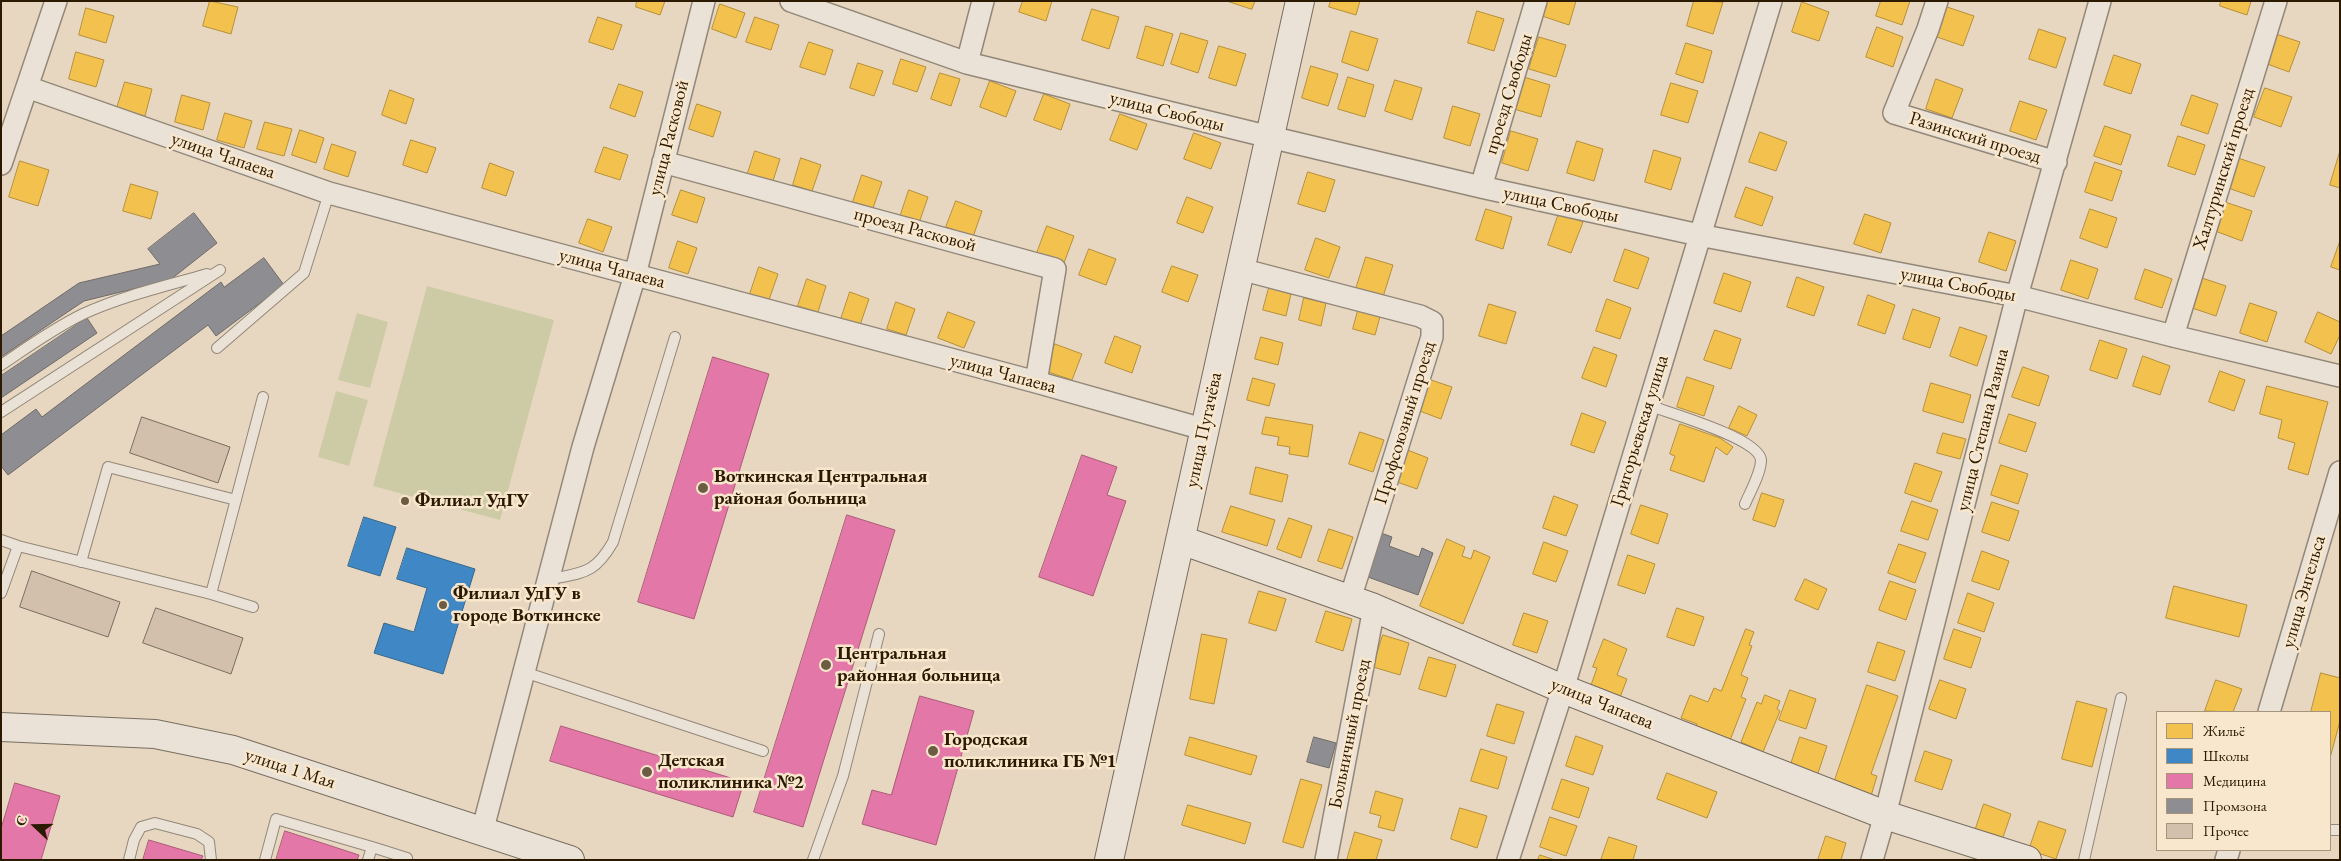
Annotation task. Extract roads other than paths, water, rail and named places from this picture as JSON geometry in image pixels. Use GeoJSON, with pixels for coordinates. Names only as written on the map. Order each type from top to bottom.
{"type":"FeatureCollection","features":[{"type":"Feature","properties":{"kind":"main road","name":"улица Пугачёва"},"geometry":{"type":"LineString","coordinates":[[1109,860],[1181,540],[1203,429],[1300,1]]}},
{"type":"Feature","properties":{"kind":"main road","name":"улица Чапаева"},"geometry":{"type":"LineString","coordinates":[[1181,540],[1362,603],[1563,689],[1885,816],[2027,860]]}},
{"type":"Feature","properties":{"kind":"main road","name":"улица 1 Мая"},"geometry":{"type":"LineString","coordinates":[[1,727],[155,734],[233,750],[570,860]]}},
{"type":"Feature","properties":{"kind":"street"},"geometry":{"type":"LineString","coordinates":[[1,164],[56,1]]}},
{"type":"Feature","properties":{"kind":"street","name":"улица Расковой"},"geometry":{"type":"LineString","coordinates":[[482,832],[583,447],[635,275],[704,1]]}},
{"type":"Feature","properties":{"kind":"street","name":"улица Свободы"},"geometry":{"type":"LineString","coordinates":[[791,1],[967,63],[1270,137],[1481,187],[1700,235],[2017,296],[2340,376]]}},
{"type":"Feature","properties":{"kind":"street"},"geometry":{"type":"LineString","coordinates":[[967,63],[984,1]]}},
{"type":"Feature","properties":{"kind":"street","name":"проезд Свободы"},"geometry":{"type":"LineString","coordinates":[[1481,187],[1536,1]]}},
{"type":"Feature","properties":{"kind":"street","name":"Григорьевская улица"},"geometry":{"type":"LineString","coordinates":[[1508,860],[1563,689],[1771,1]]}},
{"type":"Feature","properties":{"kind":"street","name":"Разинский проезд"},"geometry":{"type":"LineString","coordinates":[[1937,1],[1928,29],[1894,113],[2056,162]]}},
{"type":"Feature","properties":{"kind":"street","name":"улица Степана Разина"},"geometry":{"type":"LineString","coordinates":[[1872,860],[1885,816],[2017,296],[2100,1]]}},
{"type":"Feature","properties":{"kind":"street","name":"Халтуринский проезд"},"geometry":{"type":"LineString","coordinates":[[2173,336],[2276,1]]}},
{"type":"Feature","properties":{"kind":"street","name":"улица Чапаева"},"geometry":{"type":"LineString","coordinates":[[27,87],[329,193],[1036,382],[1203,429]]}},
{"type":"Feature","properties":{"kind":"street","name":"проезд Расковой"},"geometry":{"type":"LineString","coordinates":[[663,162],[1055,268],[1036,382]]}},
{"type":"Feature","properties":{"kind":"street","name":"Профсоюзный проезд"},"geometry":{"type":"LineString","coordinates":[[1240,268],[1420,316],[1432,322],[1432,336],[1362,603]]}},
{"type":"Feature","properties":{"kind":"street","name":"улица Энгельса"},"geometry":{"type":"LineString","coordinates":[[2269,711],[2340,472]]}},
{"type":"Feature","properties":{"kind":"street","name":"Больничный проезд"},"geometry":{"type":"LineString","coordinates":[[1326,860],[1362,603]]}},
{"type":"Feature","properties":{"kind":"lane"},"geometry":{"type":"LineString","coordinates":[[217,348],[304,273],[329,193]]}},
{"type":"Feature","properties":{"kind":"lane"},"geometry":{"type":"LineString","coordinates":[[1,365],[82,314],[107,304],[220,270],[1,412]]}},
{"type":"Feature","properties":{"kind":"lane"},"geometry":{"type":"LineString","coordinates":[[548,580],[588,571],[602,561],[613,542],[675,337]]}},
{"type":"Feature","properties":{"kind":"lane"},"geometry":{"type":"LineString","coordinates":[[211,594],[263,397]]}},
{"type":"Feature","properties":{"kind":"lane"},"geometry":{"type":"LineString","coordinates":[[1648,405],[1734,436],[1750,445],[1759,453],[1761,461],[1759,469],[1745,504]]}},
{"type":"Feature","properties":{"kind":"lane"},"geometry":{"type":"LineString","coordinates":[[81,562],[108,467],[236,500]]}},
{"type":"Feature","properties":{"kind":"lane"},"geometry":{"type":"LineString","coordinates":[[1,540],[18,546],[211,594],[252,607]]}},
{"type":"Feature","properties":{"kind":"lane"},"geometry":{"type":"LineString","coordinates":[[1,593],[18,546]]}},
{"type":"Feature","properties":{"kind":"lane"},"geometry":{"type":"LineString","coordinates":[[813,860],[843,776],[879,634]]}},
{"type":"Feature","properties":{"kind":"lane"},"geometry":{"type":"LineString","coordinates":[[524,672],[763,751]]}},
{"type":"Feature","properties":{"kind":"lane"},"geometry":{"type":"LineString","coordinates":[[2084,860],[2121,698]]}},
{"type":"Feature","properties":{"kind":"lane"},"geometry":{"type":"LineString","coordinates":[[265,860],[276,819],[407,858],[406,860]]}},
{"type":"Feature","properties":{"kind":"lane"},"geometry":{"type":"LineString","coordinates":[[129,860],[134,840],[141,827],[154,822],[197,834],[209,842],[211,860]]}},
{"type":"Feature","properties":{"kind":"lane"},"geometry":{"type":"LineString","coordinates":[[368,860],[372,847]]}},
{"type":"Feature","properties":{"kind":"place","name":"Воткинская Центральная районая больница"},"geometry":{"type":"Point","coordinates":[703,488]}},
{"type":"Feature","properties":{"kind":"place","name":"Филиал УдГУ"},"geometry":{"type":"Point","coordinates":[405,501]}},
{"type":"Feature","properties":{"kind":"place","name":"Филиал УдГУ в городе Воткинске"},"geometry":{"type":"Point","coordinates":[443,605]}},
{"type":"Feature","properties":{"kind":"place","name":"Центральная районная больница"},"geometry":{"type":"Point","coordinates":[826,665]}},
{"type":"Feature","properties":{"kind":"place","name":"Городская поликлиника ГБ №1"},"geometry":{"type":"Point","coordinates":[933,751]}},
{"type":"Feature","properties":{"kind":"place","name":"Детская поликлиника №2"},"geometry":{"type":"Point","coordinates":[647,772]}}]}
